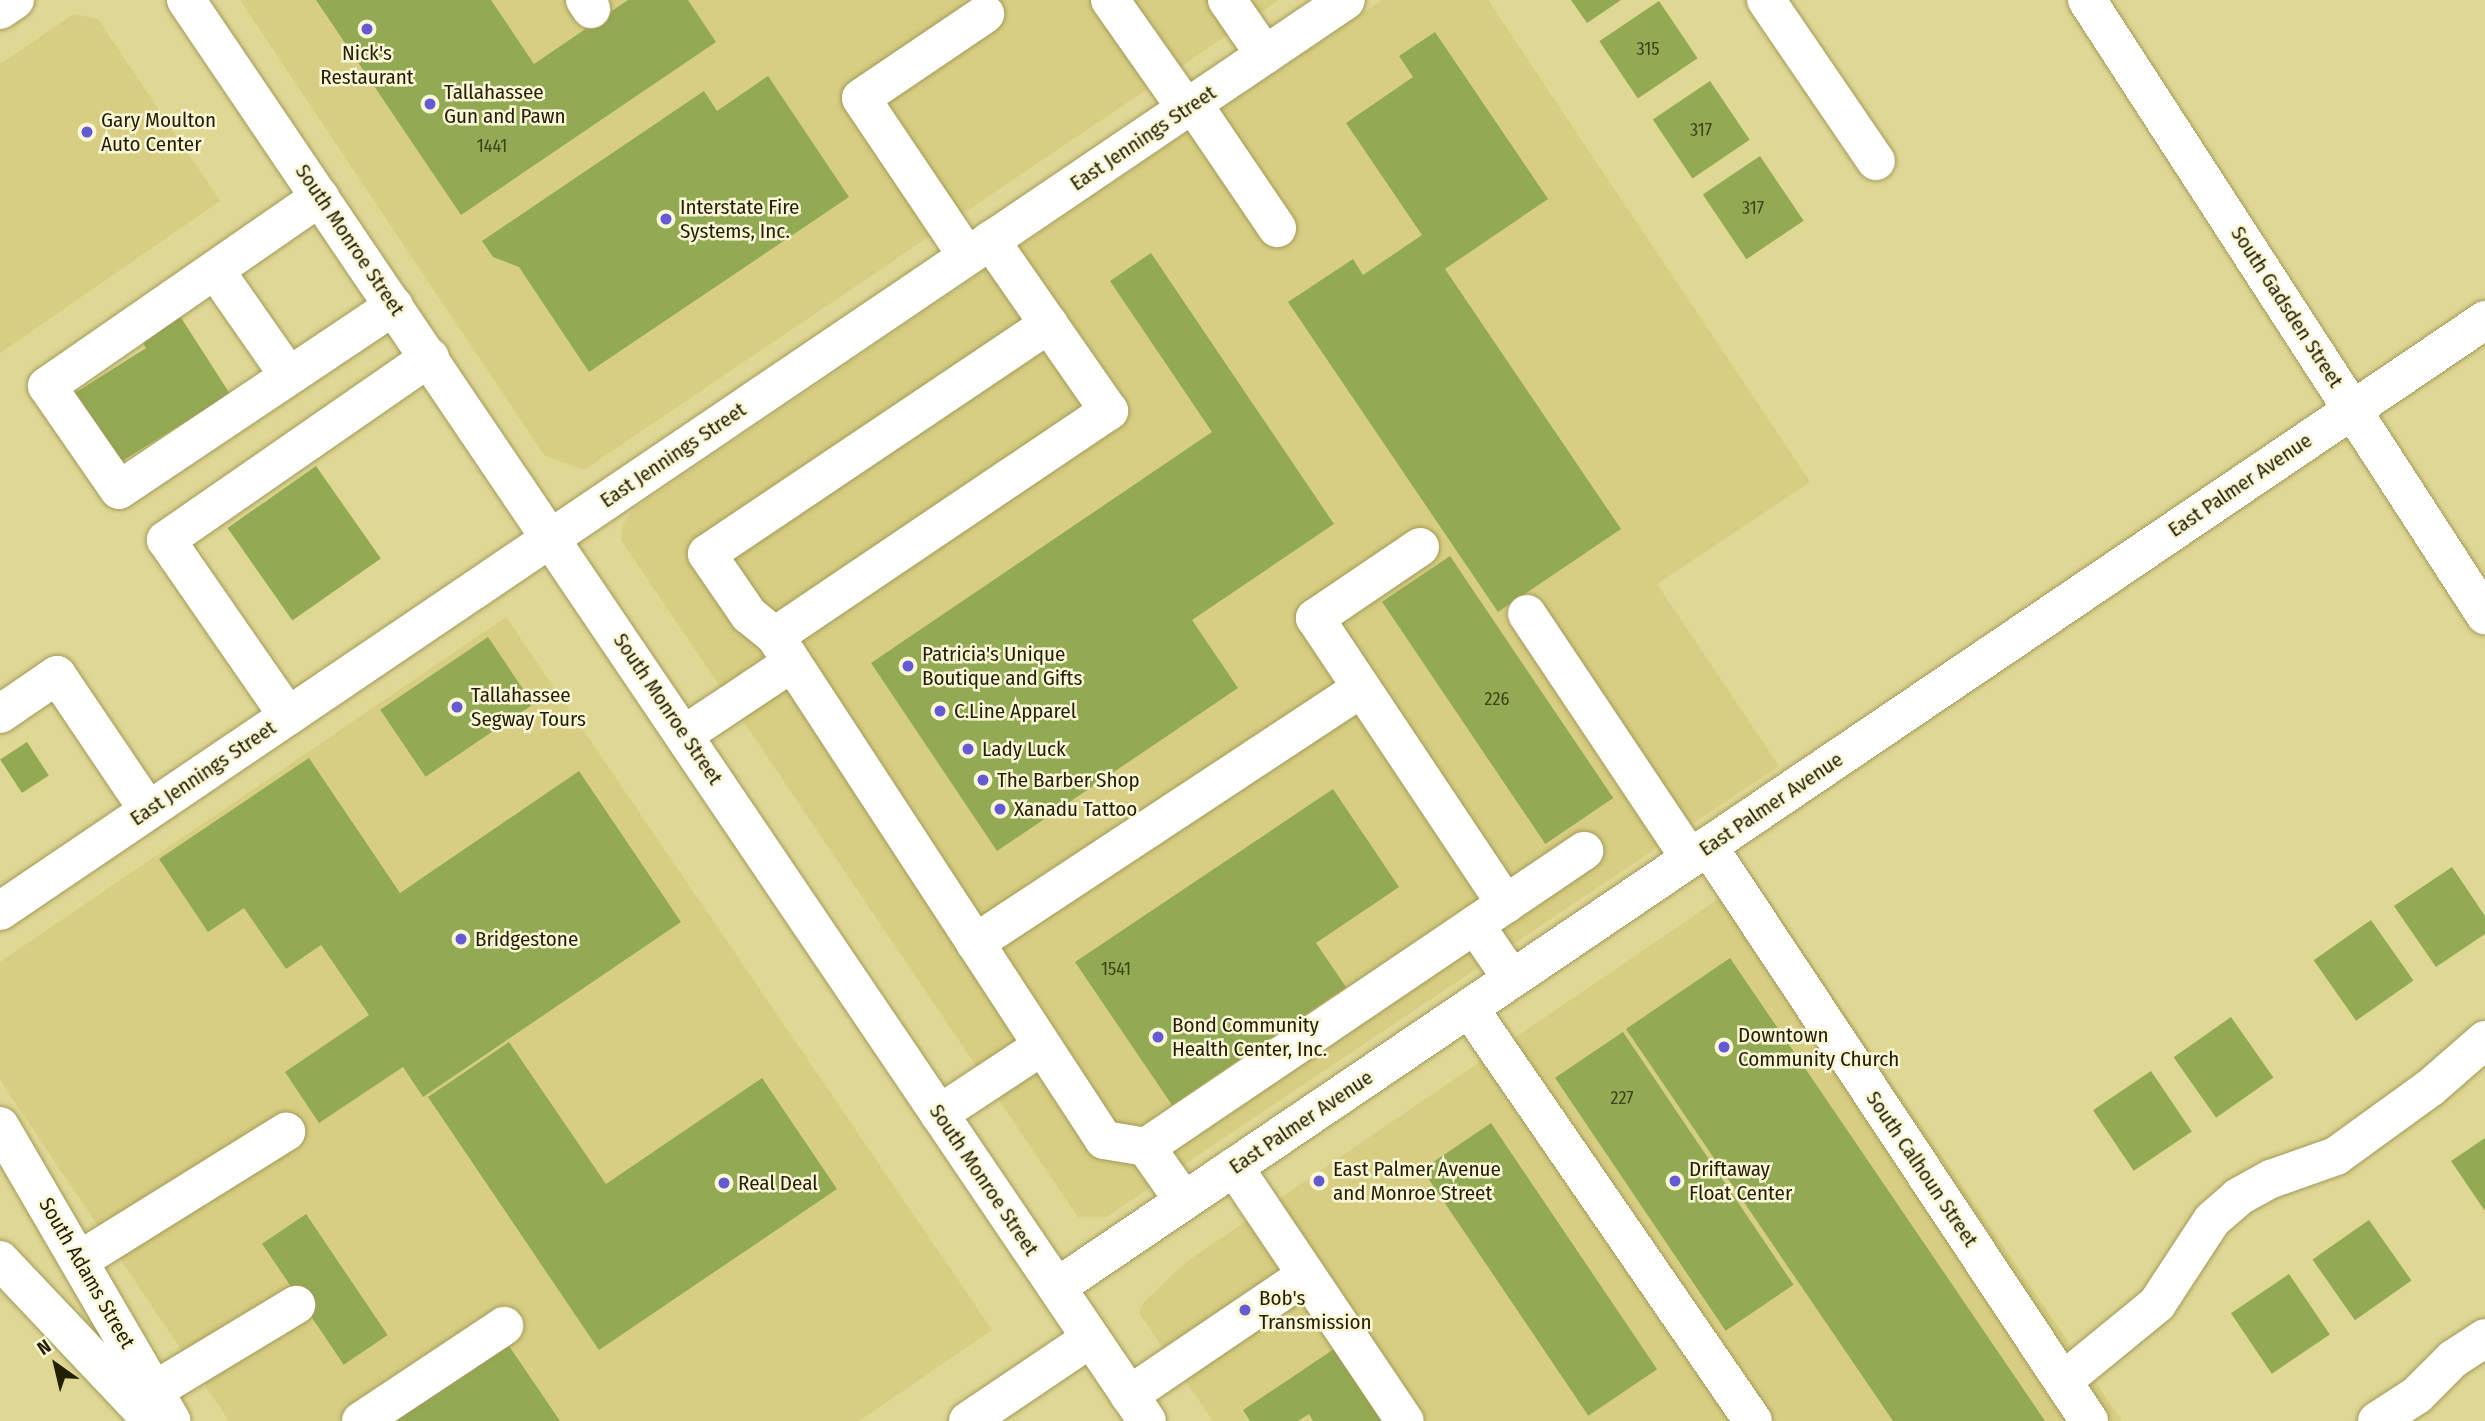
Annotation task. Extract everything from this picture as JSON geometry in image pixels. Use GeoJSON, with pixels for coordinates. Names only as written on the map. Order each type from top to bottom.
{"type":"FeatureCollection","features":[{"type":"Feature","properties":{"kind":"street"},"geometry":{"type":"LineString","coordinates":[[0,10],[15,0]]}},
{"type":"Feature","properties":{"kind":"street","name":"South Monroe Street"},"geometry":{"type":"LineString","coordinates":[[186,0],[552,537],[1138,1408]]}},
{"type":"Feature","properties":{"kind":"street"},"geometry":{"type":"LineString","coordinates":[[1110,0],[1277,228]]}},
{"type":"Feature","properties":{"kind":"street"},"geometry":{"type":"LineString","coordinates":[[1227,0],[1265,55]]}},
{"type":"Feature","properties":{"kind":"street","name":"East Jennings Street"},"geometry":{"type":"LineString","coordinates":[[0,911],[1346,0]]}},
{"type":"Feature","properties":{"kind":"street"},"geometry":{"type":"LineString","coordinates":[[1766,0],[1876,161]]}},
{"type":"Feature","properties":{"kind":"street","name":"South Gadsden Street"},"geometry":{"type":"LineString","coordinates":[[2087,0],[2485,615]]}},
{"type":"Feature","properties":{"kind":"street"},"geometry":{"type":"LineString","coordinates":[[685,734],[784,649],[1109,411],[1049,324],[978,248],[861,98],[985,14]]}},
{"type":"Feature","properties":{"kind":"street"},"geometry":{"type":"LineString","coordinates":[[320,197],[47,386],[119,490],[394,306]]}},
{"type":"Feature","properties":{"kind":"street"},"geometry":{"type":"LineString","coordinates":[[215,270],[289,376]]}},
{"type":"Feature","properties":{"kind":"street","name":"East Palmer Avenue"},"geometry":{"type":"LineString","coordinates":[[1057,1287],[2485,320]]}},
{"type":"Feature","properties":{"kind":"street"},"geometry":{"type":"LineString","coordinates":[[1049,324],[707,554],[749,615],[784,649],[1104,1140],[1146,1147],[1584,851]]}},
{"type":"Feature","properties":{"kind":"street"},"geometry":{"type":"LineString","coordinates":[[288,716],[166,540],[430,357]]}},
{"type":"Feature","properties":{"kind":"street"},"geometry":{"type":"LineString","coordinates":[[1420,547],[1315,618],[1361,688],[1490,915],[1512,979]]}},
{"type":"Feature","properties":{"kind":"street","name":"South Calhoun Street"},"geometry":{"type":"LineString","coordinates":[[1527,614],[1699,852],[2090,1421]]}},
{"type":"Feature","properties":{"kind":"street"},"geometry":{"type":"LineString","coordinates":[[0,714],[57,675],[148,810]]}},
{"type":"Feature","properties":{"kind":"street"},"geometry":{"type":"LineString","coordinates":[[975,943],[1361,688]]}},
{"type":"Feature","properties":{"kind":"street"},"geometry":{"type":"LineString","coordinates":[[1469,1008],[1753,1421]]}},
{"type":"Feature","properties":{"kind":"street"},"geometry":{"type":"LineString","coordinates":[[2063,1381],[2157,1304],[2212,1220],[2238,1197],[2272,1179],[2336,1156],[2430,1088],[2485,1040]]}},
{"type":"Feature","properties":{"kind":"street"},"geometry":{"type":"LineString","coordinates":[[939,1114],[1042,1046]]}},
{"type":"Feature","properties":{"kind":"street","name":"South Adams Street"},"geometry":{"type":"LineString","coordinates":[[0,1126],[80,1259],[160,1411]]}},
{"type":"Feature","properties":{"kind":"street"},"geometry":{"type":"LineString","coordinates":[[80,1259],[286,1132]]}},
{"type":"Feature","properties":{"kind":"street"},"geometry":{"type":"LineString","coordinates":[[1146,1147],[1184,1201]]}},
{"type":"Feature","properties":{"kind":"street"},"geometry":{"type":"LineString","coordinates":[[1234,1167],[1405,1421]]}},
{"type":"Feature","properties":{"kind":"street"},"geometry":{"type":"LineString","coordinates":[[0,1260],[160,1411],[296,1305]]}},
{"type":"Feature","properties":{"kind":"street"},"geometry":{"type":"LineString","coordinates":[[1138,1408],[1306,1275]]}},
{"type":"Feature","properties":{"kind":"street"},"geometry":{"type":"LineString","coordinates":[[361,1421],[504,1326]]}},
{"type":"Feature","properties":{"kind":"street"},"geometry":{"type":"LineString","coordinates":[[968,1421],[1091,1338]]}},
{"type":"Feature","properties":{"kind":"street"},"geometry":{"type":"LineString","coordinates":[[2376,1421],[2417,1395],[2454,1359],[2485,1338]]}},
{"type":"Feature","properties":{"kind":"shaded area"},"geometry":{"type":"Polygon","coordinates":[[[240,0],[1279,0],[584,470],[544,455],[240,0]]]}},
{"type":"Feature","properties":{"kind":"shaded area"},"geometry":{"type":"Polygon","coordinates":[[[1382,0],[1488,0],[1810,482],[1657,584],[1779,766],[1106,1217],[1078,1217],[621,540],[623,524],[634,509],[1382,0]]]}},
{"type":"Feature","properties":{"kind":"shaded area","name":"Gary Moulton Auto Center"},"geometry":{"type":"Polygon","coordinates":[[[74,14],[98,19],[220,201],[0,353],[0,64],[74,14]]]}},
{"type":"Feature","properties":{"kind":"shaded area"},"geometry":{"type":"Polygon","coordinates":[[[506,617],[992,1330],[859,1421],[229,1421],[0,1080],[0,962],[506,617]]]}},
{"type":"Feature","properties":{"kind":"shaded area"},"geometry":{"type":"Polygon","coordinates":[[[1752,876],[2122,1421],[1213,1421],[1139,1313],[1144,1302],[1185,1263],[1752,876]]]}},
{"type":"Feature","properties":{"kind":"building"},"geometry":{"type":"Polygon","coordinates":[[[316,0],[491,0],[534,64],[628,0],[688,0],[716,42],[461,215],[316,0]]]}},
{"type":"Feature","properties":{"kind":"building"},"geometry":{"type":"Polygon","coordinates":[[[1571,0],[1621,0],[1587,23],[1571,0]]]}},
{"type":"Feature","properties":{"kind":"building"},"geometry":{"type":"Polygon","coordinates":[[[1659,1],[1698,58],[1638,98],[1599,41],[1659,1]]]}},
{"type":"Feature","properties":{"kind":"building"},"geometry":{"type":"Polygon","coordinates":[[[1435,32],[1548,199],[1445,269],[1621,529],[1498,612],[1288,302],[1353,259],[1363,275],[1422,235],[1346,123],[1413,77],[1399,56],[1435,32]]]}},
{"type":"Feature","properties":{"kind":"building","name":"Interstate Fire Systems, Inc."},"geometry":{"type":"Polygon","coordinates":[[[768,76],[849,197],[589,372],[519,267],[493,257],[482,241],[704,91],[717,111],[768,76]]]}},
{"type":"Feature","properties":{"kind":"building"},"geometry":{"type":"Polygon","coordinates":[[[1710,81],[1750,140],[1692,178],[1653,120],[1710,81]]]}},
{"type":"Feature","properties":{"kind":"building"},"geometry":{"type":"Polygon","coordinates":[[[1760,156],[1804,221],[1746,259],[1703,195],[1760,156]]]}},
{"type":"Feature","properties":{"kind":"building"},"geometry":{"type":"Polygon","coordinates":[[[1151,253],[1334,524],[1192,620],[1238,688],[997,851],[871,663],[1212,432],[1110,281],[1151,253]]]}},
{"type":"Feature","properties":{"kind":"building"},"geometry":{"type":"Polygon","coordinates":[[[180,316],[230,394],[119,463],[75,393],[146,348],[141,340],[180,316]]]}},
{"type":"Feature","properties":{"kind":"building"},"geometry":{"type":"Polygon","coordinates":[[[316,466],[381,559],[292,621],[228,528],[316,466]]]}},
{"type":"Feature","properties":{"kind":"building"},"geometry":{"type":"Polygon","coordinates":[[[1450,556],[1613,798],[1545,844],[1382,602],[1450,556]]]}},
{"type":"Feature","properties":{"kind":"building","name":"Tallahassee Segway Tours"},"geometry":{"type":"Polygon","coordinates":[[[488,637],[533,704],[426,777],[380,710],[488,637]]]}},
{"type":"Feature","properties":{"kind":"building"},"geometry":{"type":"Polygon","coordinates":[[[27,742],[49,776],[22,793],[0,759],[27,742]]]}},
{"type":"Feature","properties":{"kind":"building","name":"Bridgestone"},"geometry":{"type":"Polygon","coordinates":[[[309,758],[400,893],[579,771],[681,922],[423,1097],[403,1067],[319,1123],[285,1072],[369,1015],[321,945],[286,969],[244,908],[208,932],[159,859],[309,758]]]}},
{"type":"Feature","properties":{"kind":"building"},"geometry":{"type":"Polygon","coordinates":[[[1333,789],[1399,887],[1316,943],[1346,987],[1172,1105],[1075,962],[1333,789]]]}},
{"type":"Feature","properties":{"kind":"building"},"geometry":{"type":"Polygon","coordinates":[[[2452,867],[2485,916],[2485,934],[2436,967],[2394,906],[2452,867]]]}},
{"type":"Feature","properties":{"kind":"building"},"geometry":{"type":"Polygon","coordinates":[[[2371,920],[2413,981],[2356,1021],[2314,960],[2371,920]]]}},
{"type":"Feature","properties":{"kind":"building"},"geometry":{"type":"Polygon","coordinates":[[[1730,958],[2045,1421],[1893,1421],[1626,1029],[1730,958]]]}},
{"type":"Feature","properties":{"kind":"building"},"geometry":{"type":"Polygon","coordinates":[[[2231,1017],[2273,1078],[2216,1118],[2174,1057],[2231,1017]]]}},
{"type":"Feature","properties":{"kind":"building","name":"Driftaway Float Center"},"geometry":{"type":"Polygon","coordinates":[[[1623,1032],[1794,1285],[1726,1331],[1555,1078],[1623,1032]]]}},
{"type":"Feature","properties":{"kind":"building"},"geometry":{"type":"Polygon","coordinates":[[[509,1042],[606,1184],[762,1078],[837,1189],[599,1350],[428,1097],[509,1042]]]}},
{"type":"Feature","properties":{"kind":"building"},"geometry":{"type":"Polygon","coordinates":[[[2151,1071],[2192,1132],[2134,1171],[2093,1110],[2151,1071]]]}},
{"type":"Feature","properties":{"kind":"building"},"geometry":{"type":"Polygon","coordinates":[[[1491,1123],[1657,1369],[1588,1416],[1422,1169],[1491,1123]]]}},
{"type":"Feature","properties":{"kind":"building"},"geometry":{"type":"Polygon","coordinates":[[[2485,1138],[2485,1211],[2451,1161],[2485,1138]]]}},
{"type":"Feature","properties":{"kind":"building"},"geometry":{"type":"Polygon","coordinates":[[[306,1214],[388,1335],[344,1365],[262,1244],[306,1214]]]}},
{"type":"Feature","properties":{"kind":"building"},"geometry":{"type":"Polygon","coordinates":[[[2369,1220],[2411,1281],[2355,1320],[2312,1260],[2369,1220]]]}},
{"type":"Feature","properties":{"kind":"building"},"geometry":{"type":"Polygon","coordinates":[[[2289,1274],[2330,1335],[2272,1374],[2231,1313],[2289,1274]]]}},
{"type":"Feature","properties":{"kind":"building"},"geometry":{"type":"Polygon","coordinates":[[[505,1340],[560,1421],[385,1421],[505,1340]]]}},
{"type":"Feature","properties":{"kind":"building"},"geometry":{"type":"Polygon","coordinates":[[[1334,1349],[1382,1421],[1313,1421],[1309,1414],[1298,1421],[1250,1421],[1243,1410],[1334,1349]]]}},
{"type":"Feature","properties":{"kind":"place","name":"Nick's Restaurant"},"geometry":{"type":"Point","coordinates":[367,29]}},
{"type":"Feature","properties":{"kind":"place","name":"Tallahassee Gun and Pawn"},"geometry":{"type":"Point","coordinates":[430,104]}},
{"type":"Feature","properties":{"kind":"place","name":"Gary Moulton Auto Center"},"geometry":{"type":"Point","coordinates":[87,132]}},
{"type":"Feature","properties":{"kind":"place","name":"Interstate Fire Systems, Inc."},"geometry":{"type":"Point","coordinates":[666,219]}},
{"type":"Feature","properties":{"kind":"place","name":"Patricia's Unique Boutique and Gifts"},"geometry":{"type":"Point","coordinates":[908,666]}},
{"type":"Feature","properties":{"kind":"place","name":"Tallahassee Segway Tours"},"geometry":{"type":"Point","coordinates":[457,707]}},
{"type":"Feature","properties":{"kind":"place","name":"C.Line Apparel"},"geometry":{"type":"Point","coordinates":[940,711]}},
{"type":"Feature","properties":{"kind":"place","name":"Lady Luck"},"geometry":{"type":"Point","coordinates":[968,749]}},
{"type":"Feature","properties":{"kind":"place","name":"The Barber Shop"},"geometry":{"type":"Point","coordinates":[983,780]}},
{"type":"Feature","properties":{"kind":"place","name":"Xanadu Tattoo"},"geometry":{"type":"Point","coordinates":[1000,809]}},
{"type":"Feature","properties":{"kind":"place","name":"Bridgestone"},"geometry":{"type":"Point","coordinates":[461,939]}},
{"type":"Feature","properties":{"kind":"place","name":"Bond Community Health Center, Inc."},"geometry":{"type":"Point","coordinates":[1158,1037]}},
{"type":"Feature","properties":{"kind":"place","name":"Downtown Community Church"},"geometry":{"type":"Point","coordinates":[1724,1047]}},
{"type":"Feature","properties":{"kind":"place","name":"East Palmer Avenue and Monroe Street"},"geometry":{"type":"Point","coordinates":[1319,1181]}},
{"type":"Feature","properties":{"kind":"place","name":"Driftaway Float Center"},"geometry":{"type":"Point","coordinates":[1675,1181]}},
{"type":"Feature","properties":{"kind":"place","name":"Real Deal"},"geometry":{"type":"Point","coordinates":[724,1183]}},
{"type":"Feature","properties":{"kind":"place","name":"Bob's Transmission"},"geometry":{"type":"Point","coordinates":[1245,1310]}}]}
